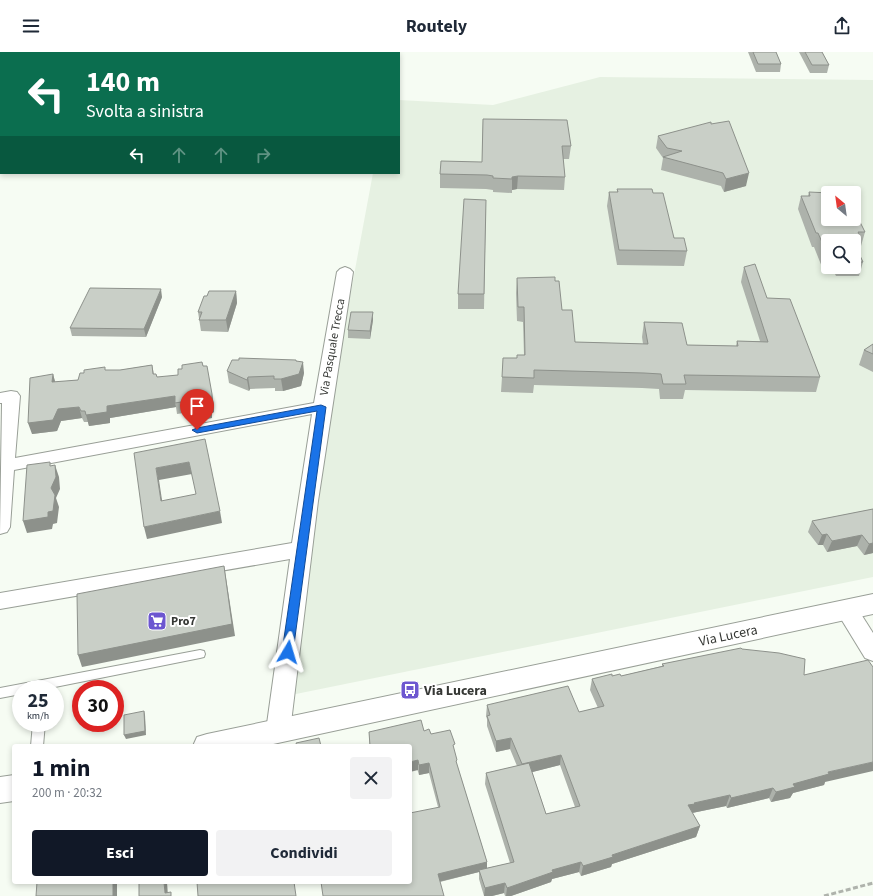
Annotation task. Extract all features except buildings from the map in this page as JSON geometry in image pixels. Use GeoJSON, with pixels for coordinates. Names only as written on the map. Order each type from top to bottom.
{"type":"FeatureCollection","features":[{"type":"Feature","properties":{"kind":"main road","name":"Via Lucera"},"geometry":{"type":"LineString","coordinates":[[216,744],[873,604]]}},
{"type":"Feature","properties":{"kind":"main road"},"geometry":{"type":"LineString","coordinates":[[0,790],[12,788]]}},
{"type":"Feature","properties":{"kind":"street","name":"Via Pasquale Trecca"},"geometry":{"type":"LineString","coordinates":[[278,731],[321,407],[345,272]]}},
{"type":"Feature","properties":{"kind":"street"},"geometry":{"type":"LineString","coordinates":[[0,398],[11,396],[0,527]]}},
{"type":"Feature","properties":{"kind":"street"},"geometry":{"type":"LineString","coordinates":[[3,477],[321,407]]}},
{"type":"Feature","properties":{"kind":"street"},"geometry":{"type":"LineString","coordinates":[[0,601],[301,549]]}},
{"type":"Feature","properties":{"kind":"street"},"geometry":{"type":"LineString","coordinates":[[846,609],[873,652]]}},
{"type":"Feature","properties":{"kind":"lane"},"geometry":{"type":"LineString","coordinates":[[64,682],[200,654]]}},
{"type":"Feature","properties":{"kind":"lane"},"geometry":{"type":"LineString","coordinates":[[0,694],[12,691]]}},
{"type":"Feature","properties":{"kind":"lane"},"geometry":{"type":"LineString","coordinates":[[37,744],[38,732]]}},
{"type":"Feature","properties":{"kind":"path"},"geometry":{"type":"LineString","coordinates":[[824,896],[873,883]]}},
{"type":"Feature","properties":{"kind":"shaded area"},"geometry":{"type":"Polygon","coordinates":[[[600,77],[873,80],[873,577],[291,695],[341,345],[373,174],[400,174],[400,100],[493,105],[600,77]]]}},
{"type":"Feature","properties":{"kind":"place","name":"Pro7"},"geometry":{"type":"Point","coordinates":[157,621]}},
{"type":"Feature","properties":{"kind":"place","name":"Via Lucera"},"geometry":{"type":"Point","coordinates":[410,690]}},
{"type":"Feature","properties":{"kind":"route"},"geometry":{"type":"LineString","coordinates":[[197,430],[321,407],[288,652]]}}]}
